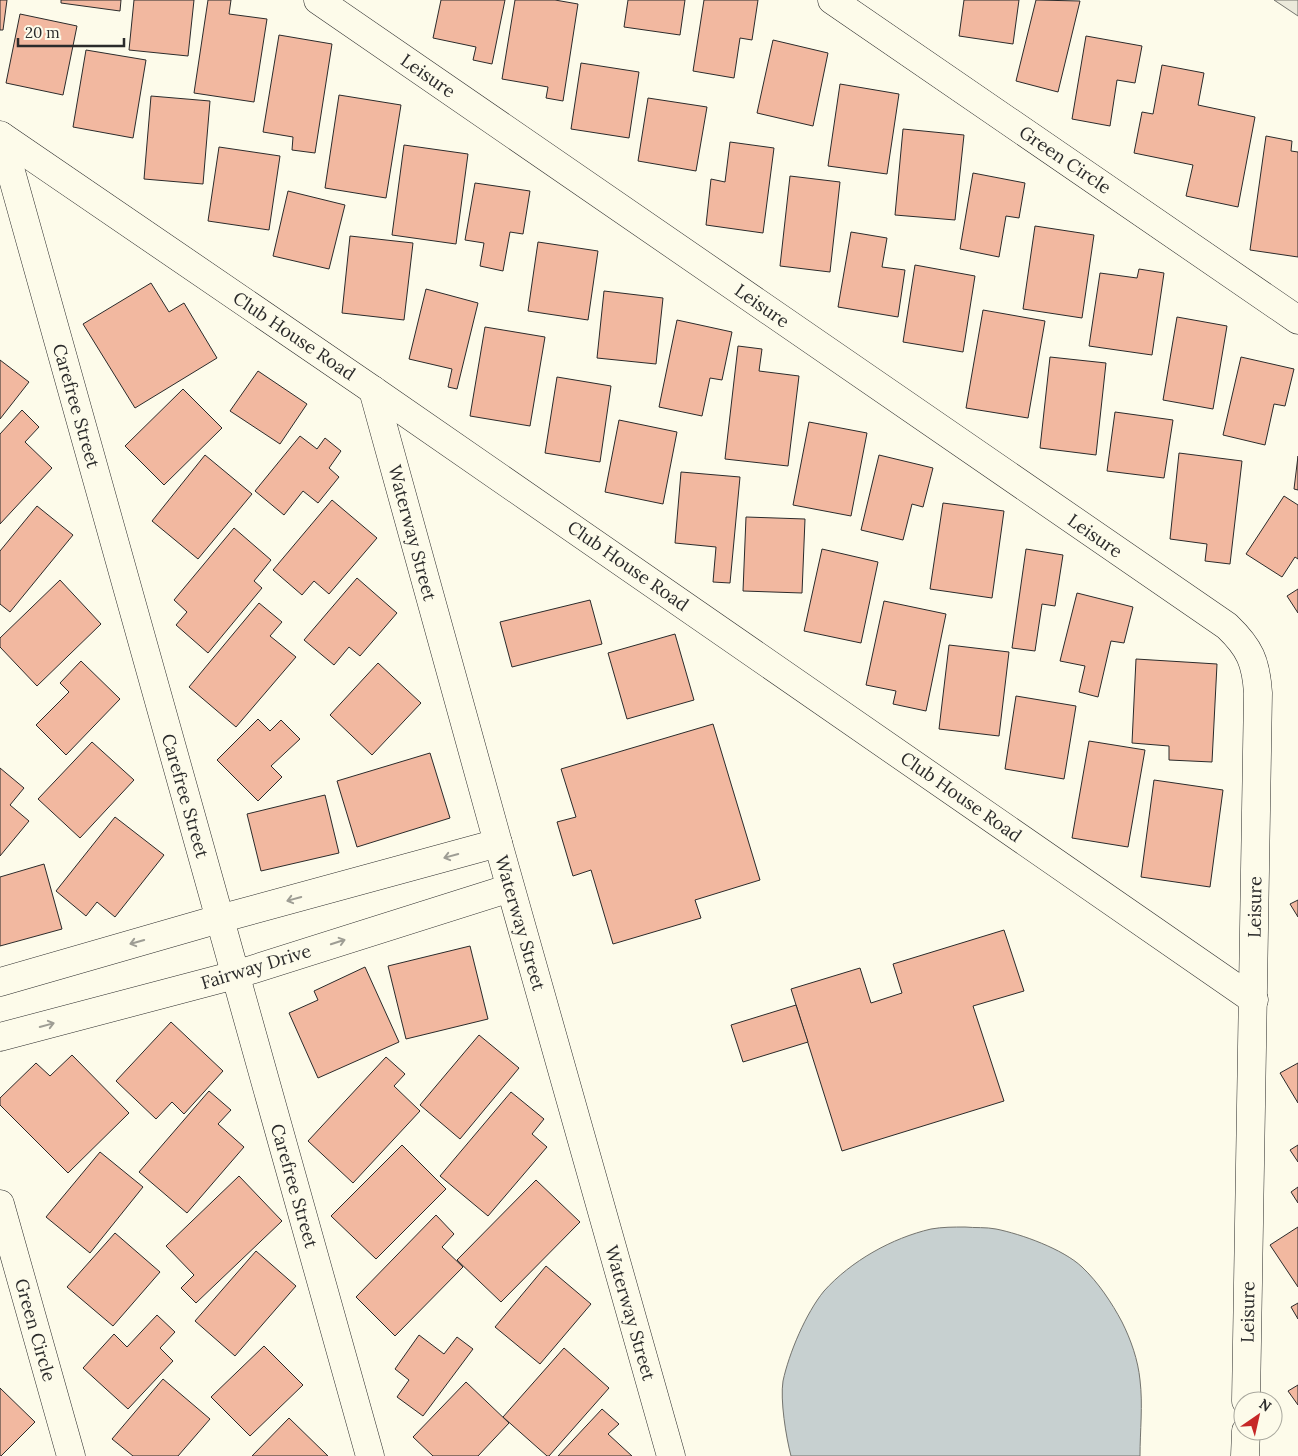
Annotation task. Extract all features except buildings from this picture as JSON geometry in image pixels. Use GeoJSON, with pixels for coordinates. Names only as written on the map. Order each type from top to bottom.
{"type":"FeatureCollection","features":[{"type":"Feature","properties":{"kind":"street","name":"Leisure"},"geometry":{"type":"LineString","coordinates":[[318,0],[1227,626],[1241,639],[1256,671],[1258,693],[1246,1391]]}},
{"type":"Feature","properties":{"kind":"street","name":"Green Circle"},"geometry":{"type":"LineString","coordinates":[[832,0],[1298,320]]}},
{"type":"Feature","properties":{"kind":"street","name":"Club House Road"},"geometry":{"type":"LineString","coordinates":[[0,136],[373,390],[1254,1000]]}},
{"type":"Feature","properties":{"kind":"street","name":"Carefree Street"},"geometry":{"type":"LineString","coordinates":[[0,136],[370,1456]]}},
{"type":"Feature","properties":{"kind":"street","name":"Waterway Street"},"geometry":{"type":"LineString","coordinates":[[373,390],[510,888],[671,1456]]}},
{"type":"Feature","properties":{"kind":"street"},"geometry":{"type":"LineString","coordinates":[[0,982],[219,919],[498,843]]}},
{"type":"Feature","properties":{"kind":"street","name":"Fairway Drive"},"geometry":{"type":"LineString","coordinates":[[0,1037],[234,975],[510,888]]}},
{"type":"Feature","properties":{"kind":"street","name":"Green Circle"},"geometry":{"type":"LineString","coordinates":[[0,1204],[71,1456]]}},
{"type":"Feature","properties":{"kind":"street"},"geometry":{"type":"LineString","coordinates":[[1245,1456],[1246,1441]]}},
{"type":"Feature","properties":{"kind":"shaded area"},"geometry":{"type":"Polygon","coordinates":[[[1274,0],[1298,0],[1298,16],[1274,0]]]}},
{"type":"Feature","properties":{"kind":"shaded area"},"geometry":{"type":"Polygon","coordinates":[[[965,1227],[996,1229],[1053,1248],[1074,1260],[1099,1286],[1122,1322],[1138,1365],[1141,1399],[1140,1456],[791,1456],[784,1418],[783,1381],[789,1358],[799,1334],[817,1300],[847,1270],[887,1245],[931,1229],[965,1227]]]}}]}
